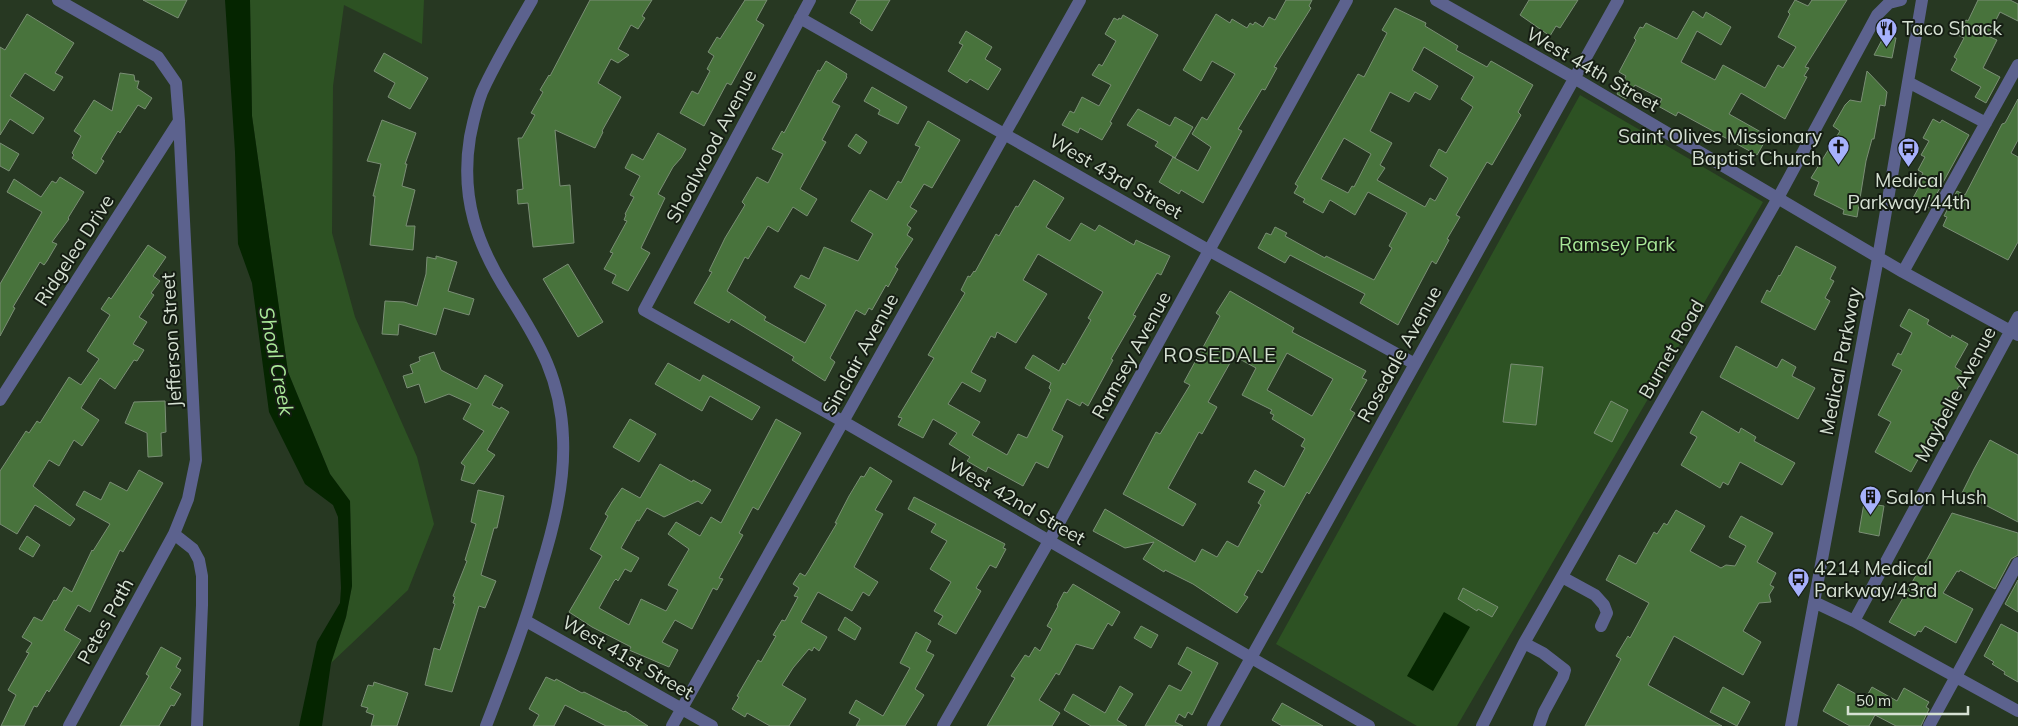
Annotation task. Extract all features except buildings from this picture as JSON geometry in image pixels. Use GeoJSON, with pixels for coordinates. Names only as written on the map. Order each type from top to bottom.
{"type":"FeatureCollection","features":[{"type":"Feature","properties":{"kind":"street","name":"Jefferson Street"},"geometry":{"type":"LineString","coordinates":[[58,0],[158,57],[176,83],[196,460],[188,499],[174,534]]}},
{"type":"Feature","properties":{"kind":"street"},"geometry":{"type":"LineString","coordinates":[[486,726],[526,621],[557,511],[563,439],[561,416],[551,369],[542,350],[488,260],[478,237],[468,194],[468,151],[482,92],[532,0]]}},
{"type":"Feature","properties":{"kind":"street","name":"Shoalwood Avenue"},"geometry":{"type":"LineString","coordinates":[[644,310],[810,0]]}},
{"type":"Feature","properties":{"kind":"street","name":"Sinclair Avenue"},"geometry":{"type":"LineString","coordinates":[[672,726],[1080,0]]}},
{"type":"Feature","properties":{"kind":"street","name":"Ramsey Avenue"},"geometry":{"type":"LineString","coordinates":[[943,726],[1049,541],[1347,0]]}},
{"type":"Feature","properties":{"kind":"street","name":"West 44th Street"},"geometry":{"type":"LineString","coordinates":[[1436,0],[1574,78],[1878,258],[2014,333]]}},
{"type":"Feature","properties":{"kind":"street","name":"Rosedale Avenue"},"geometry":{"type":"LineString","coordinates":[[1213,726],[1253,658],[1618,0]]}},
{"type":"Feature","properties":{"kind":"street","name":"Burnet Road"},"geometry":{"type":"LineString","coordinates":[[1482,726],[1524,643],[1778,198],[1878,15],[1888,3],[1900,0]]}},
{"type":"Feature","properties":{"kind":"street","name":"Medical Parkway"},"geometry":{"type":"LineString","coordinates":[[1790,726],[1878,258],[1908,82],[1918,0]]}},
{"type":"Feature","properties":{"kind":"street","name":"West 43rd Street"},"geometry":{"type":"LineString","coordinates":[[800,18],[1210,251],[1415,364]]}},
{"type":"Feature","properties":{"kind":"street"},"geometry":{"type":"LineString","coordinates":[[1903,272],[2018,65]]}},
{"type":"Feature","properties":{"kind":"street"},"geometry":{"type":"LineString","coordinates":[[1908,82],[1986,123]]}},
{"type":"Feature","properties":{"kind":"street","name":"Ridgelea Drive"},"geometry":{"type":"LineString","coordinates":[[0,400],[179,121]]}},
{"type":"Feature","properties":{"kind":"street","name":"West 42nd Street"},"geometry":{"type":"LineString","coordinates":[[644,310],[844,422],[1369,726]]}},
{"type":"Feature","properties":{"kind":"street","name":"Maybelle Avenue"},"geometry":{"type":"LineString","coordinates":[[1854,621],[2014,333],[2018,317]]}},
{"type":"Feature","properties":{"kind":"street"},"geometry":{"type":"LineString","coordinates":[[174,534],[193,549],[199,560],[202,576],[196,726]]}},
{"type":"Feature","properties":{"kind":"street","name":"Petes Path"},"geometry":{"type":"LineString","coordinates":[[69,726],[174,534]]}},
{"type":"Feature","properties":{"kind":"street"},"geometry":{"type":"LineString","coordinates":[[1929,726],[2018,564]]}},
{"type":"Feature","properties":{"kind":"street"},"geometry":{"type":"LineString","coordinates":[[1562,577],[1601,600],[1607,614],[1601,626]]}},
{"type":"Feature","properties":{"kind":"street"},"geometry":{"type":"LineString","coordinates":[[1814,602],[1854,621],[2018,711]]}},
{"type":"Feature","properties":{"kind":"street","name":"West 41st Street"},"geometry":{"type":"LineString","coordinates":[[526,621],[712,726]]}},
{"type":"Feature","properties":{"kind":"street"},"geometry":{"type":"LineString","coordinates":[[1524,643],[1543,653],[1565,670],[1564,677],[1544,712],[1539,726]]}},
{"type":"Feature","properties":{"kind":"green space"},"geometry":{"type":"Polygon","coordinates":[[[250,0],[424,0],[422,44],[344,5],[333,86],[332,233],[355,317],[417,457],[434,524],[408,590],[331,663],[346,617],[352,586],[350,501],[330,474],[288,372],[252,116],[250,0]]]}},
{"type":"Feature","properties":{"kind":"green space","name":"Ramsey Park"},"geometry":{"type":"Polygon","coordinates":[[[1580,95],[1763,202],[1457,726],[1417,726],[1276,644],[1580,95]]]}},
{"type":"Feature","properties":{"kind":"water","name":"Shoal Creek"},"geometry":{"type":"Polygon","coordinates":[[[225,0],[250,0],[252,116],[288,372],[330,474],[350,501],[352,586],[346,617],[331,663],[322,726],[299,726],[317,642],[340,603],[338,517],[333,505],[305,484],[269,412],[252,283],[238,244],[235,152],[225,0]]]}},
{"type":"Feature","properties":{"kind":"water"},"geometry":{"type":"Polygon","coordinates":[[[1444,612],[1470,627],[1433,691],[1407,676],[1444,612]]]}},
{"type":"Feature","properties":{"kind":"place","name":"Taco Shack"},"geometry":{"type":"Point","coordinates":[1886,47]}},
{"type":"Feature","properties":{"kind":"place","name":"Saint Olives Missionary Baptist Church"},"geometry":{"type":"Point","coordinates":[1838,166]}},
{"type":"Feature","properties":{"kind":"place","name":"Medical Parkway/44th"},"geometry":{"type":"Point","coordinates":[1909,168]}},
{"type":"Feature","properties":{"kind":"place","name":"Salon Hush"},"geometry":{"type":"Point","coordinates":[1870,516]}},
{"type":"Feature","properties":{"kind":"place","name":"4214 Medical Parkway/43rd"},"geometry":{"type":"Point","coordinates":[1798,598]}},
{"type":"Feature","properties":{"kind":"district","name":"ROSEDALE"},"geometry":{"type":"Point","coordinates":[1220,354]}}]}
